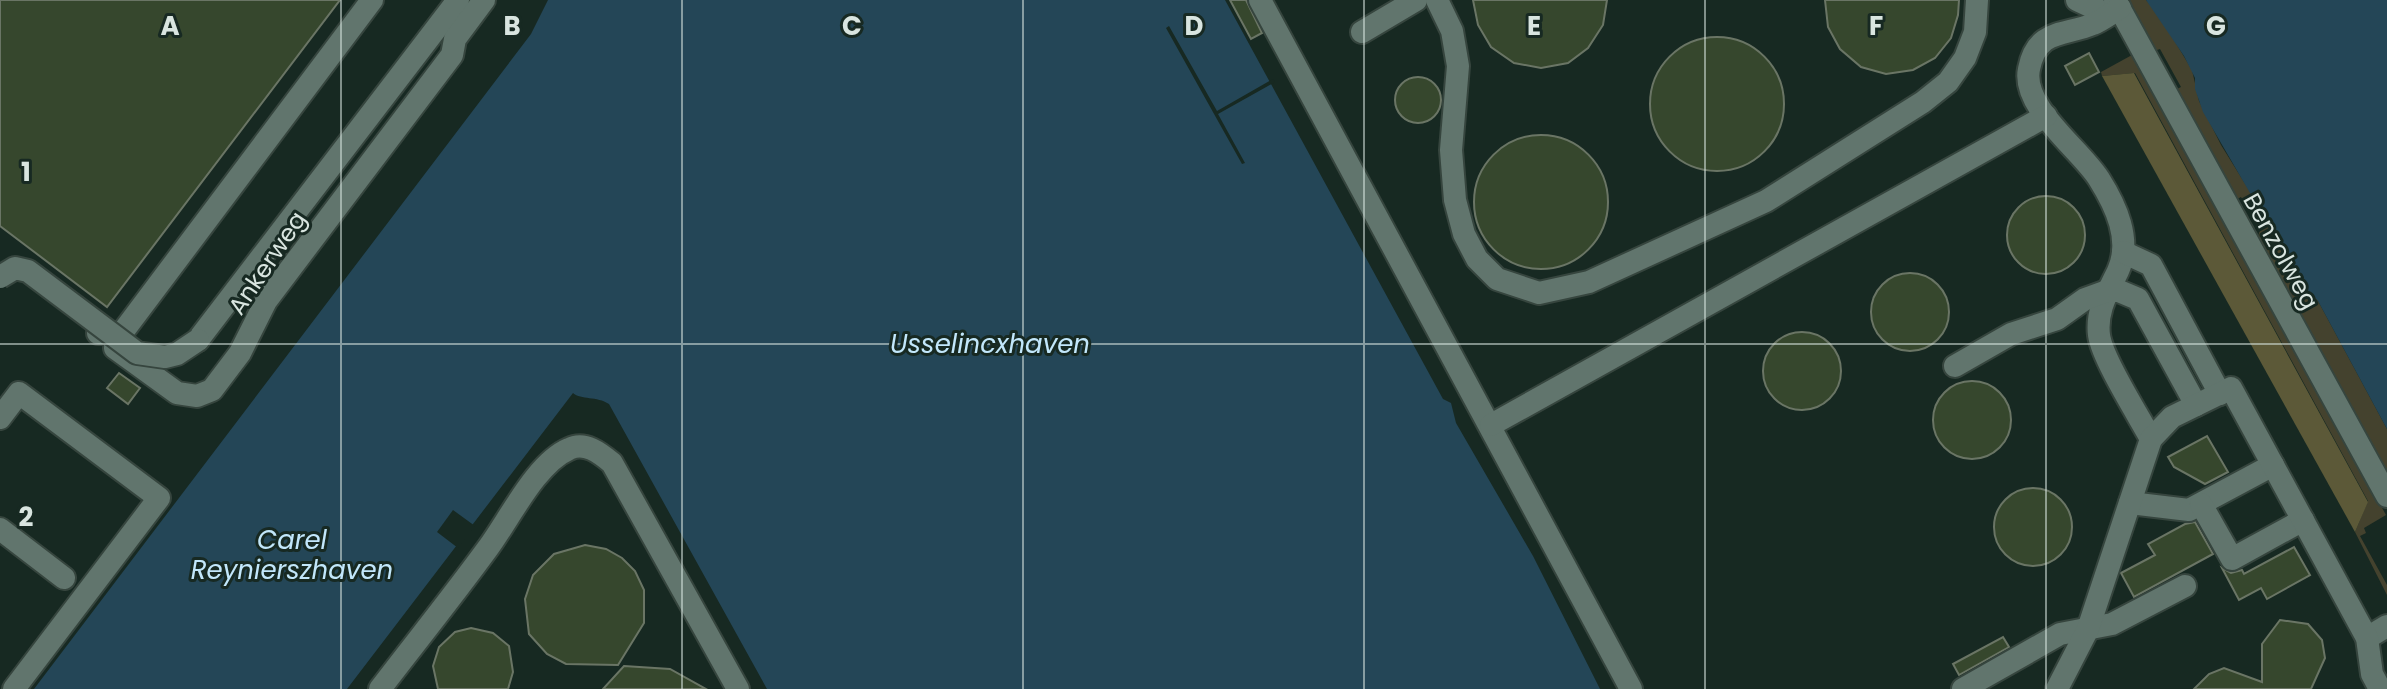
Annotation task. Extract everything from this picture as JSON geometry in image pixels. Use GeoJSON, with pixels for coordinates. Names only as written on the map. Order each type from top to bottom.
{"type":"FeatureCollection","features":[{"type":"Feature","properties":{"kind":"street"},"geometry":{"type":"LineString","coordinates":[[93,332],[122,333],[372,0]]}},
{"type":"Feature","properties":{"kind":"street","name":"Ankerweg"},"geometry":{"type":"LineString","coordinates":[[0,276],[15,268],[28,271],[137,353],[165,357],[188,348],[458,0]]}},
{"type":"Feature","properties":{"kind":"street","name":"Ankerweg"},"geometry":{"type":"LineString","coordinates":[[452,55],[455,39],[484,0]]}},
{"type":"Feature","properties":{"kind":"street","name":"Ankerweg"},"geometry":{"type":"LineString","coordinates":[[0,276],[17,277],[177,393],[197,396],[212,390],[240,353],[266,301],[452,55],[464,48],[501,0]]}},
{"type":"Feature","properties":{"kind":"street"},"geometry":{"type":"LineString","coordinates":[[1260,0],[1631,689]]}},
{"type":"Feature","properties":{"kind":"street"},"geometry":{"type":"LineString","coordinates":[[1362,32],[1416,0]]}},
{"type":"Feature","properties":{"kind":"street"},"geometry":{"type":"LineString","coordinates":[[1437,0],[1452,31],[1458,66],[1451,150],[1455,200],[1464,234],[1477,259],[1497,279],[1539,293],[1589,282],[1766,201],[1923,102],[1948,82],[1965,58],[1975,32],[1977,0]]}},
{"type":"Feature","properties":{"kind":"street"},"geometry":{"type":"LineString","coordinates":[[2077,0],[2115,8]]}},
{"type":"Feature","properties":{"kind":"street"},"geometry":{"type":"LineString","coordinates":[[2115,8],[2094,24],[2056,33],[2038,48],[2029,68],[2028,87],[2046,116],[2079,152],[2105,189],[2120,221],[2123,252],[2099,317],[2099,339],[2151,439]]}},
{"type":"Feature","properties":{"kind":"street","name":"Benzolweg"},"geometry":{"type":"LineString","coordinates":[[2115,8],[2131,30],[2387,496]]}},
{"type":"Feature","properties":{"kind":"street"},"geometry":{"type":"LineString","coordinates":[[1491,425],[2046,116]]}},
{"type":"Feature","properties":{"kind":"street"},"geometry":{"type":"LineString","coordinates":[[2123,252],[2151,265],[2220,394]]}},
{"type":"Feature","properties":{"kind":"street"},"geometry":{"type":"LineString","coordinates":[[1955,366],[2011,334],[2057,319],[2085,299],[2107,291],[2119,291],[2138,299],[2196,405]]}},
{"type":"Feature","properties":{"kind":"street"},"geometry":{"type":"LineString","coordinates":[[2057,689],[2088,629],[2151,439],[2172,417],[2231,388],[2367,638],[2372,674],[2380,689]]}},
{"type":"Feature","properties":{"kind":"street"},"geometry":{"type":"LineString","coordinates":[[0,418],[19,393],[159,498],[14,689]]}},
{"type":"Feature","properties":{"kind":"street"},"geometry":{"type":"LineString","coordinates":[[380,689],[533,483],[560,454],[577,446],[599,452],[612,463],[738,689]]}},
{"type":"Feature","properties":{"kind":"street"},"geometry":{"type":"LineString","coordinates":[[2130,503],[2189,510],[2273,465]]}},
{"type":"Feature","properties":{"kind":"street"},"geometry":{"type":"LineString","coordinates":[[2201,504],[2232,559],[2303,520]]}},
{"type":"Feature","properties":{"kind":"street"},"geometry":{"type":"LineString","coordinates":[[0,529],[64,578]]}},
{"type":"Feature","properties":{"kind":"street"},"geometry":{"type":"LineString","coordinates":[[1963,689],[2060,634],[2112,624],[2185,586]]}},
{"type":"Feature","properties":{"kind":"street"},"geometry":{"type":"LineString","coordinates":[[2367,638],[2387,626]]}},
{"type":"Feature","properties":{"kind":"shaded area"},"geometry":{"type":"Polygon","coordinates":[[[2128,0],[2146,0],[2159,15],[2192,70],[2199,101],[2221,145],[2318,301],[2387,429],[2387,475],[2257,239],[2260,230],[2241,197],[2235,200],[2175,90],[2181,87],[2160,49],[2154,51],[2128,0]]]}},
{"type":"Feature","properties":{"kind":"shaded area"},"geometry":{"type":"Polygon","coordinates":[[[2132,55],[2386,515],[2364,528],[2366,533],[2360,536],[2387,585],[2387,595],[2355,532],[2368,501],[2135,73],[2102,76],[2101,72],[2132,55]]]}},
{"type":"Feature","properties":{"kind":"shaded area"},"geometry":{"type":"Polygon","coordinates":[[[2134,73],[2368,502],[2355,532],[2102,76],[2134,73]]]}},
{"type":"Feature","properties":{"kind":"water","name":"Usselincxhaven"},"geometry":{"type":"Polygon","coordinates":[[[548,0],[1225,0],[1443,399],[1451,403],[1456,423],[1533,556],[1600,689],[767,689],[609,404],[573,393],[347,689],[34,689],[531,34],[548,0]]]}},
{"type":"Feature","properties":{"kind":"water"},"geometry":{"type":"Polygon","coordinates":[[[2146,0],[2387,0],[2387,429],[2318,301],[2304,286],[2203,112],[2195,89],[2195,78],[2184,56],[2146,0]]]}},
{"type":"Feature","properties":{"kind":"pier"},"geometry":{"type":"Polygon","coordinates":[[[1169,26],[1217,111],[1273,79],[1275,82],[1218,114],[1245,163],[1242,164],[1166,28],[1169,26]]]}},
{"type":"Feature","properties":{"kind":"pier"},"geometry":{"type":"Polygon","coordinates":[[[453,510],[475,526],[458,548],[437,532],[453,510]]]}},
{"type":"Feature","properties":{"kind":"building"},"geometry":{"type":"Polygon","coordinates":[[[0,0],[340,0],[107,307],[0,226],[0,0]]]}},
{"type":"Feature","properties":{"kind":"building"},"geometry":{"type":"Polygon","coordinates":[[[1230,0],[1246,0],[1262,33],[1251,39],[1230,0]]]}},
{"type":"Feature","properties":{"kind":"building"},"geometry":{"type":"Polygon","coordinates":[[[1473,0],[1607,0],[1603,25],[1588,48],[1568,63],[1541,68],[1514,63],[1491,47],[1478,25],[1473,0]]]}},
{"type":"Feature","properties":{"kind":"building"},"geometry":{"type":"Polygon","coordinates":[[[1825,0],[1959,0],[1951,38],[1935,58],[1913,70],[1886,74],[1861,67],[1840,49],[1828,27],[1825,0]]]}},
{"type":"Feature","properties":{"kind":"building"},"geometry":{"type":"Polygon","coordinates":[[[1717,37],[1743,42],[1764,57],[1779,78],[1784,104],[1779,130],[1764,151],[1743,166],[1717,171],[1691,166],[1670,151],[1655,130],[1650,104],[1655,78],[1670,57],[1691,42],[1717,37]]]}},
{"type":"Feature","properties":{"kind":"building"},"geometry":{"type":"Polygon","coordinates":[[[2089,53],[2099,72],[2075,85],[2065,66],[2089,53]]]}},
{"type":"Feature","properties":{"kind":"building"},"geometry":{"type":"Polygon","coordinates":[[[1418,77],[1434,84],[1441,100],[1434,116],[1418,123],[1402,116],[1395,100],[1402,84],[1418,77]]]}},
{"type":"Feature","properties":{"kind":"building"},"geometry":{"type":"Polygon","coordinates":[[[1541,135],[1567,140],[1588,155],[1603,176],[1608,202],[1603,228],[1588,249],[1567,264],[1541,269],[1515,264],[1494,249],[1479,228],[1474,202],[1479,176],[1494,155],[1515,140],[1541,135]]]}},
{"type":"Feature","properties":{"kind":"building"},"geometry":{"type":"Polygon","coordinates":[[[2046,196],[2061,199],[2074,207],[2082,220],[2085,235],[2082,250],[2074,263],[2061,271],[2046,274],[2031,271],[2018,263],[2010,250],[2007,235],[2010,220],[2018,207],[2031,199],[2046,196]]]}},
{"type":"Feature","properties":{"kind":"building"},"geometry":{"type":"Polygon","coordinates":[[[1910,273],[1925,276],[1938,284],[1946,297],[1949,312],[1946,327],[1938,340],[1925,348],[1910,351],[1895,348],[1882,340],[1874,327],[1871,312],[1874,297],[1882,284],[1895,276],[1910,273]]]}},
{"type":"Feature","properties":{"kind":"building"},"geometry":{"type":"Polygon","coordinates":[[[1802,332],[1817,335],[1830,343],[1838,356],[1841,371],[1838,386],[1830,399],[1817,407],[1802,410],[1787,407],[1774,399],[1766,386],[1763,371],[1766,356],[1774,343],[1787,335],[1802,332]]]}},
{"type":"Feature","properties":{"kind":"building"},"geometry":{"type":"Polygon","coordinates":[[[119,373],[140,388],[128,404],[107,388],[119,373]]]}},
{"type":"Feature","properties":{"kind":"building"},"geometry":{"type":"Polygon","coordinates":[[[1972,381],[1987,384],[2000,392],[2008,405],[2011,420],[2008,435],[2000,448],[1987,456],[1972,459],[1957,456],[1944,448],[1936,435],[1933,420],[1936,405],[1944,392],[1957,384],[1972,381]]]}},
{"type":"Feature","properties":{"kind":"building"},"geometry":{"type":"Polygon","coordinates":[[[2207,436],[2228,472],[2205,484],[2174,467],[2168,457],[2207,436]]]}},
{"type":"Feature","properties":{"kind":"building"},"geometry":{"type":"Polygon","coordinates":[[[2033,488],[2048,491],[2061,499],[2069,512],[2072,527],[2069,542],[2061,555],[2048,563],[2033,566],[2018,563],[2005,555],[1997,542],[1994,527],[1997,512],[2005,499],[2018,491],[2033,488]]]}},
{"type":"Feature","properties":{"kind":"building"},"geometry":{"type":"Polygon","coordinates":[[[2195,522],[2213,554],[2134,597],[2121,573],[2155,555],[2148,544],[2185,524],[2195,522]]]}},
{"type":"Feature","properties":{"kind":"building"},"geometry":{"type":"Polygon","coordinates":[[[585,545],[606,549],[622,558],[635,571],[644,590],[644,623],[618,665],[566,664],[547,654],[529,634],[525,599],[533,575],[554,554],[585,545]]]}},
{"type":"Feature","properties":{"kind":"building"},"geometry":{"type":"Polygon","coordinates":[[[2294,547],[2310,575],[2267,599],[2261,588],[2239,600],[2222,568],[2231,573],[2242,570],[2244,574],[2294,547]]]}},
{"type":"Feature","properties":{"kind":"building"},"geometry":{"type":"Polygon","coordinates":[[[2280,620],[2308,624],[2322,640],[2325,658],[2311,689],[2194,689],[2209,674],[2224,668],[2262,682],[2262,644],[2280,620]]]}},
{"type":"Feature","properties":{"kind":"building"},"geometry":{"type":"Polygon","coordinates":[[[471,628],[493,633],[509,646],[513,672],[508,689],[438,689],[433,666],[439,647],[455,632],[471,628]]]}},
{"type":"Feature","properties":{"kind":"building"},"geometry":{"type":"Polygon","coordinates":[[[2003,637],[2009,647],[1959,675],[1953,664],[2003,637]]]}},
{"type":"Feature","properties":{"kind":"building"},"geometry":{"type":"Polygon","coordinates":[[[624,666],[670,669],[706,689],[603,689],[624,666]]]}},
{"type":"Feature","properties":{"kind":"water label","name":"Carel Reynierszhaven"},"geometry":{"type":"Point","coordinates":[292,555]}}]}
